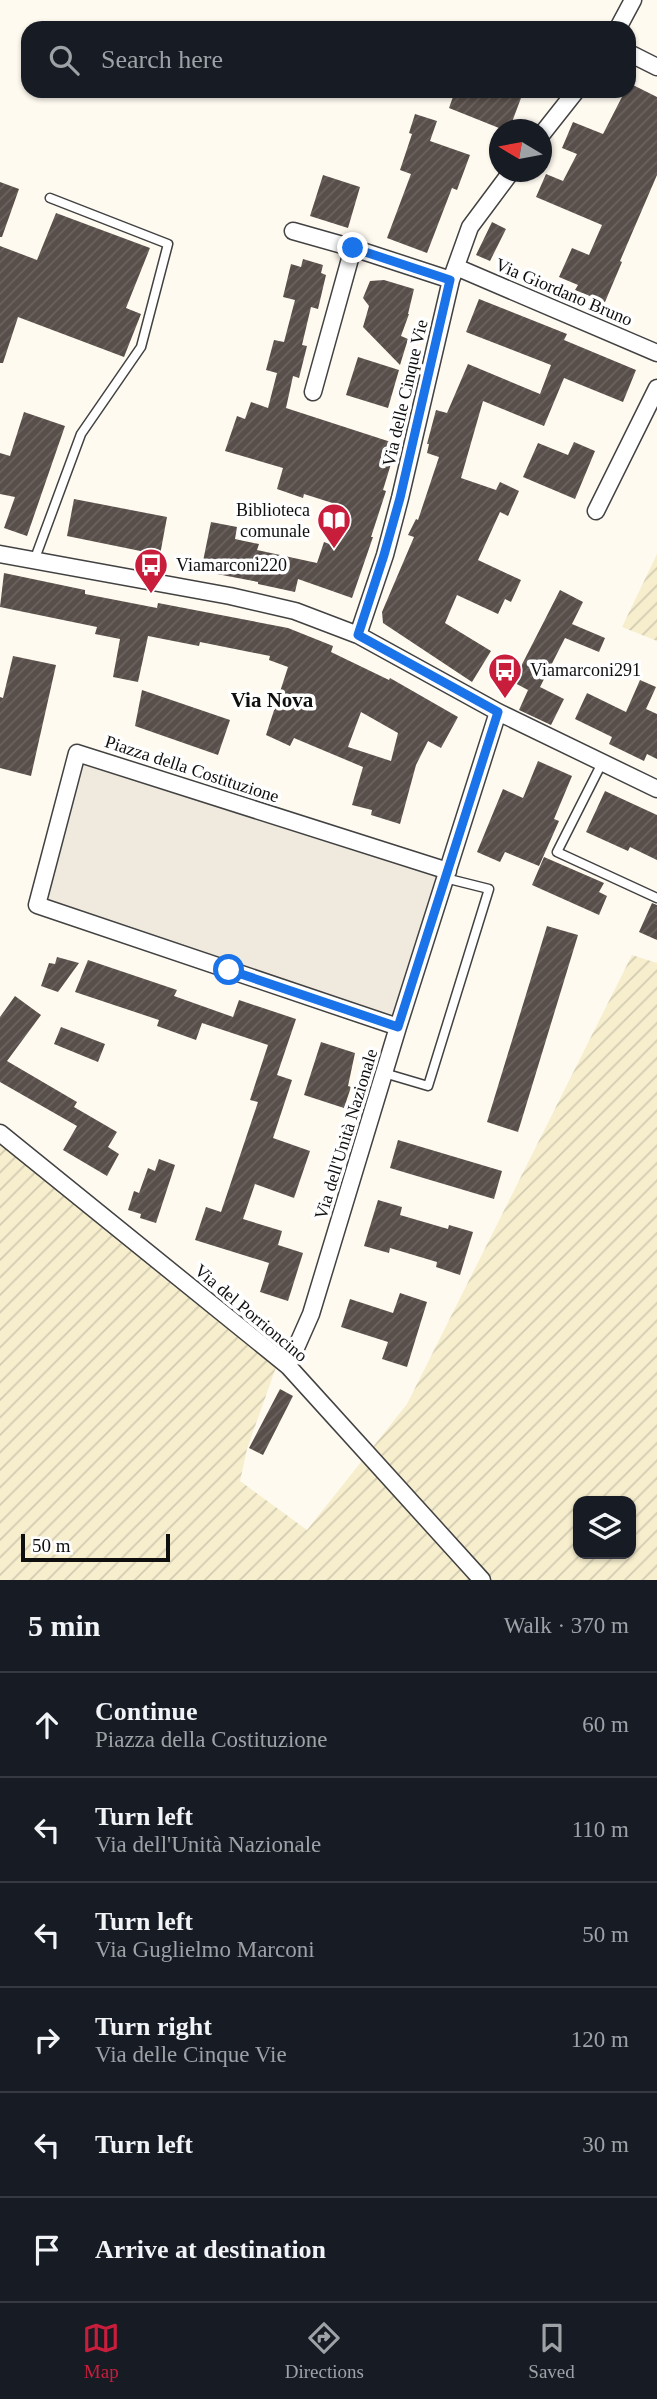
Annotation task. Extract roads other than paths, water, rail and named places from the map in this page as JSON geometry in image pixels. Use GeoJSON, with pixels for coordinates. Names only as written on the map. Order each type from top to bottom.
{"type":"FeatureCollection","features":[{"type":"Feature","properties":{"kind":"street"},"geometry":{"type":"LineString","coordinates":[[622,21],[633,0]]}},
{"type":"Feature","properties":{"kind":"street"},"geometry":{"type":"LineString","coordinates":[[636,56],[657,67]]}},
{"type":"Feature","properties":{"kind":"street"},"geometry":{"type":"LineString","coordinates":[[552,120],[570,98]]}},
{"type":"Feature","properties":{"kind":"street","name":"Via delle Cinque Vie"},"geometry":{"type":"LineString","coordinates":[[358,635],[400,498],[453,273],[470,227],[504,182]]}},
{"type":"Feature","properties":{"kind":"street","name":"Via Giordano Bruno"},"geometry":{"type":"LineString","coordinates":[[293,231],[453,273],[657,353]]}},
{"type":"Feature","properties":{"kind":"street"},"geometry":{"type":"LineString","coordinates":[[313,391],[353,248]]}},
{"type":"Feature","properties":{"kind":"street"},"geometry":{"type":"LineString","coordinates":[[596,512],[657,388]]}},
{"type":"Feature","properties":{"kind":"street"},"geometry":{"type":"LineString","coordinates":[[0,554],[230,596],[295,611],[358,635],[498,712],[657,789]]}},
{"type":"Feature","properties":{"kind":"street","name":"Via dell'Unità Nazionale"},"geometry":{"type":"LineString","coordinates":[[288,1366],[311,1314],[498,712]]}},
{"type":"Feature","properties":{"kind":"street","name":"Piazza della Costituzione"},"geometry":{"type":"LineString","coordinates":[[398,1027],[37,905],[77,753],[447,874]]}},
{"type":"Feature","properties":{"kind":"street","name":"Via del Porrioncino"},"geometry":{"type":"LineString","coordinates":[[0,1133],[288,1366],[482,1580]]}},
{"type":"Feature","properties":{"kind":"lane"},"geometry":{"type":"LineString","coordinates":[[34,561],[81,434],[141,347],[168,244],[50,198]]}},
{"type":"Feature","properties":{"kind":"lane"},"geometry":{"type":"LineString","coordinates":[[602,763],[557,852],[657,898]]}},
{"type":"Feature","properties":{"kind":"lane"},"geometry":{"type":"LineString","coordinates":[[384,1073],[428,1086],[488,889],[447,874]]}},
{"type":"Feature","properties":{"kind":"place","name":"Biblioteca comunale"},"geometry":{"type":"Point","coordinates":[334,550]}},
{"type":"Feature","properties":{"kind":"place","name":"Viamarconi220"},"geometry":{"type":"Point","coordinates":[151,595]}},
{"type":"Feature","properties":{"kind":"place","name":"Viamarconi291"},"geometry":{"type":"Point","coordinates":[505,700]}},
{"type":"Feature","properties":{"kind":"district","name":"Via Nova"},"geometry":{"type":"Point","coordinates":[272,700]}}]}
